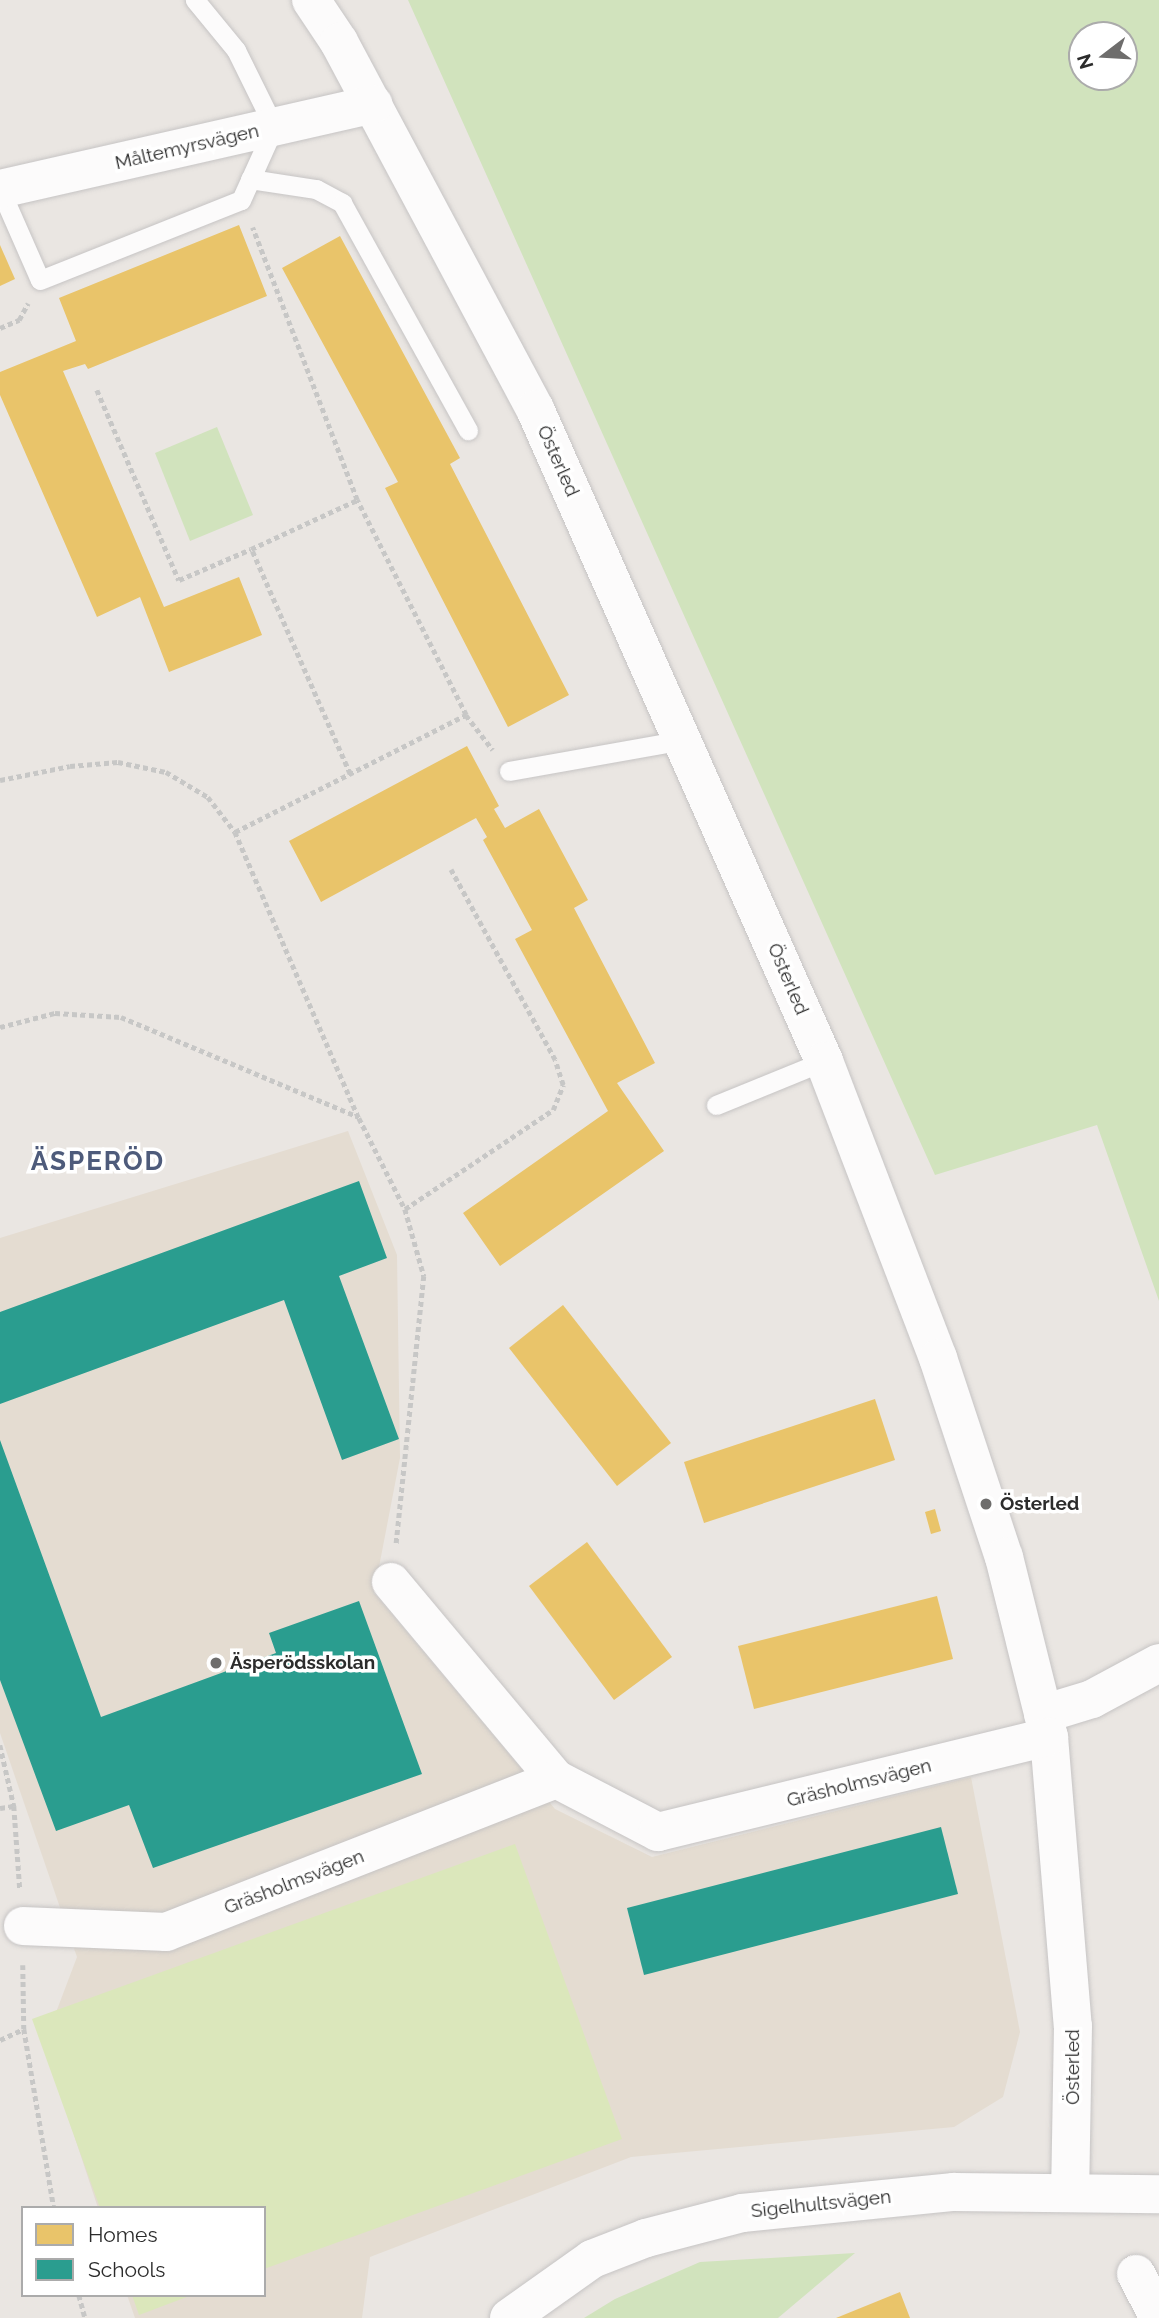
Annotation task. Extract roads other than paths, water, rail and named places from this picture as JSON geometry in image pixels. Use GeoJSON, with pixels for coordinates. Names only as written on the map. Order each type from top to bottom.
{"type":"FeatureCollection","features":[{"type":"Feature","properties":{"kind":"street","name":"Österled"},"geometry":{"type":"LineString","coordinates":[[311,0],[373,104],[535,410],[824,1061],[946,1382],[1004,1556],[1046,1725],[1073,2026],[1070,2190]]}},
{"type":"Feature","properties":{"kind":"street","name":"Måltemyrsvägen"},"geometry":{"type":"LineString","coordinates":[[0,189],[373,104]]}},
{"type":"Feature","properties":{"kind":"street","name":"Gräsholmsvägen"},"geometry":{"type":"LineString","coordinates":[[391,1582],[556,1779],[658,1832],[1046,1725],[1159,1663]]}},
{"type":"Feature","properties":{"kind":"street","name":"Gräsholmsvägen"},"geometry":{"type":"LineString","coordinates":[[23,1926],[166,1932],[556,1779]]}},
{"type":"Feature","properties":{"kind":"street","name":"Sigelhultsvägen"},"geometry":{"type":"LineString","coordinates":[[509,2318],[552,2283],[592,2259],[646,2238],[742,2213],[941,2193],[1070,2190],[1159,2194]]}},
{"type":"Feature","properties":{"kind":"street"},"geometry":{"type":"LineString","coordinates":[[1136,2274],[1159,2318]]}},
{"type":"Feature","properties":{"kind":"lane"},"geometry":{"type":"LineString","coordinates":[[0,189],[40,280],[241,200],[274,127],[236,50],[195,0]]}},
{"type":"Feature","properties":{"kind":"lane"},"geometry":{"type":"LineString","coordinates":[[250,179],[316,189],[342,203],[468,430]]}},
{"type":"Feature","properties":{"kind":"lane"},"geometry":{"type":"LineString","coordinates":[[509,771],[683,740]]}},
{"type":"Feature","properties":{"kind":"lane"},"geometry":{"type":"LineString","coordinates":[[716,1105],[824,1061]]}},
{"type":"Feature","properties":{"kind":"place","name":"Österled"},"geometry":{"type":"Point","coordinates":[986,1504]}},
{"type":"Feature","properties":{"kind":"place","name":"Äsperödsskolan"},"geometry":{"type":"Point","coordinates":[216,1663]}},
{"type":"Feature","properties":{"kind":"district","name":"ÄSPERÖD"},"geometry":{"type":"Point","coordinates":[98,1162]}}]}
